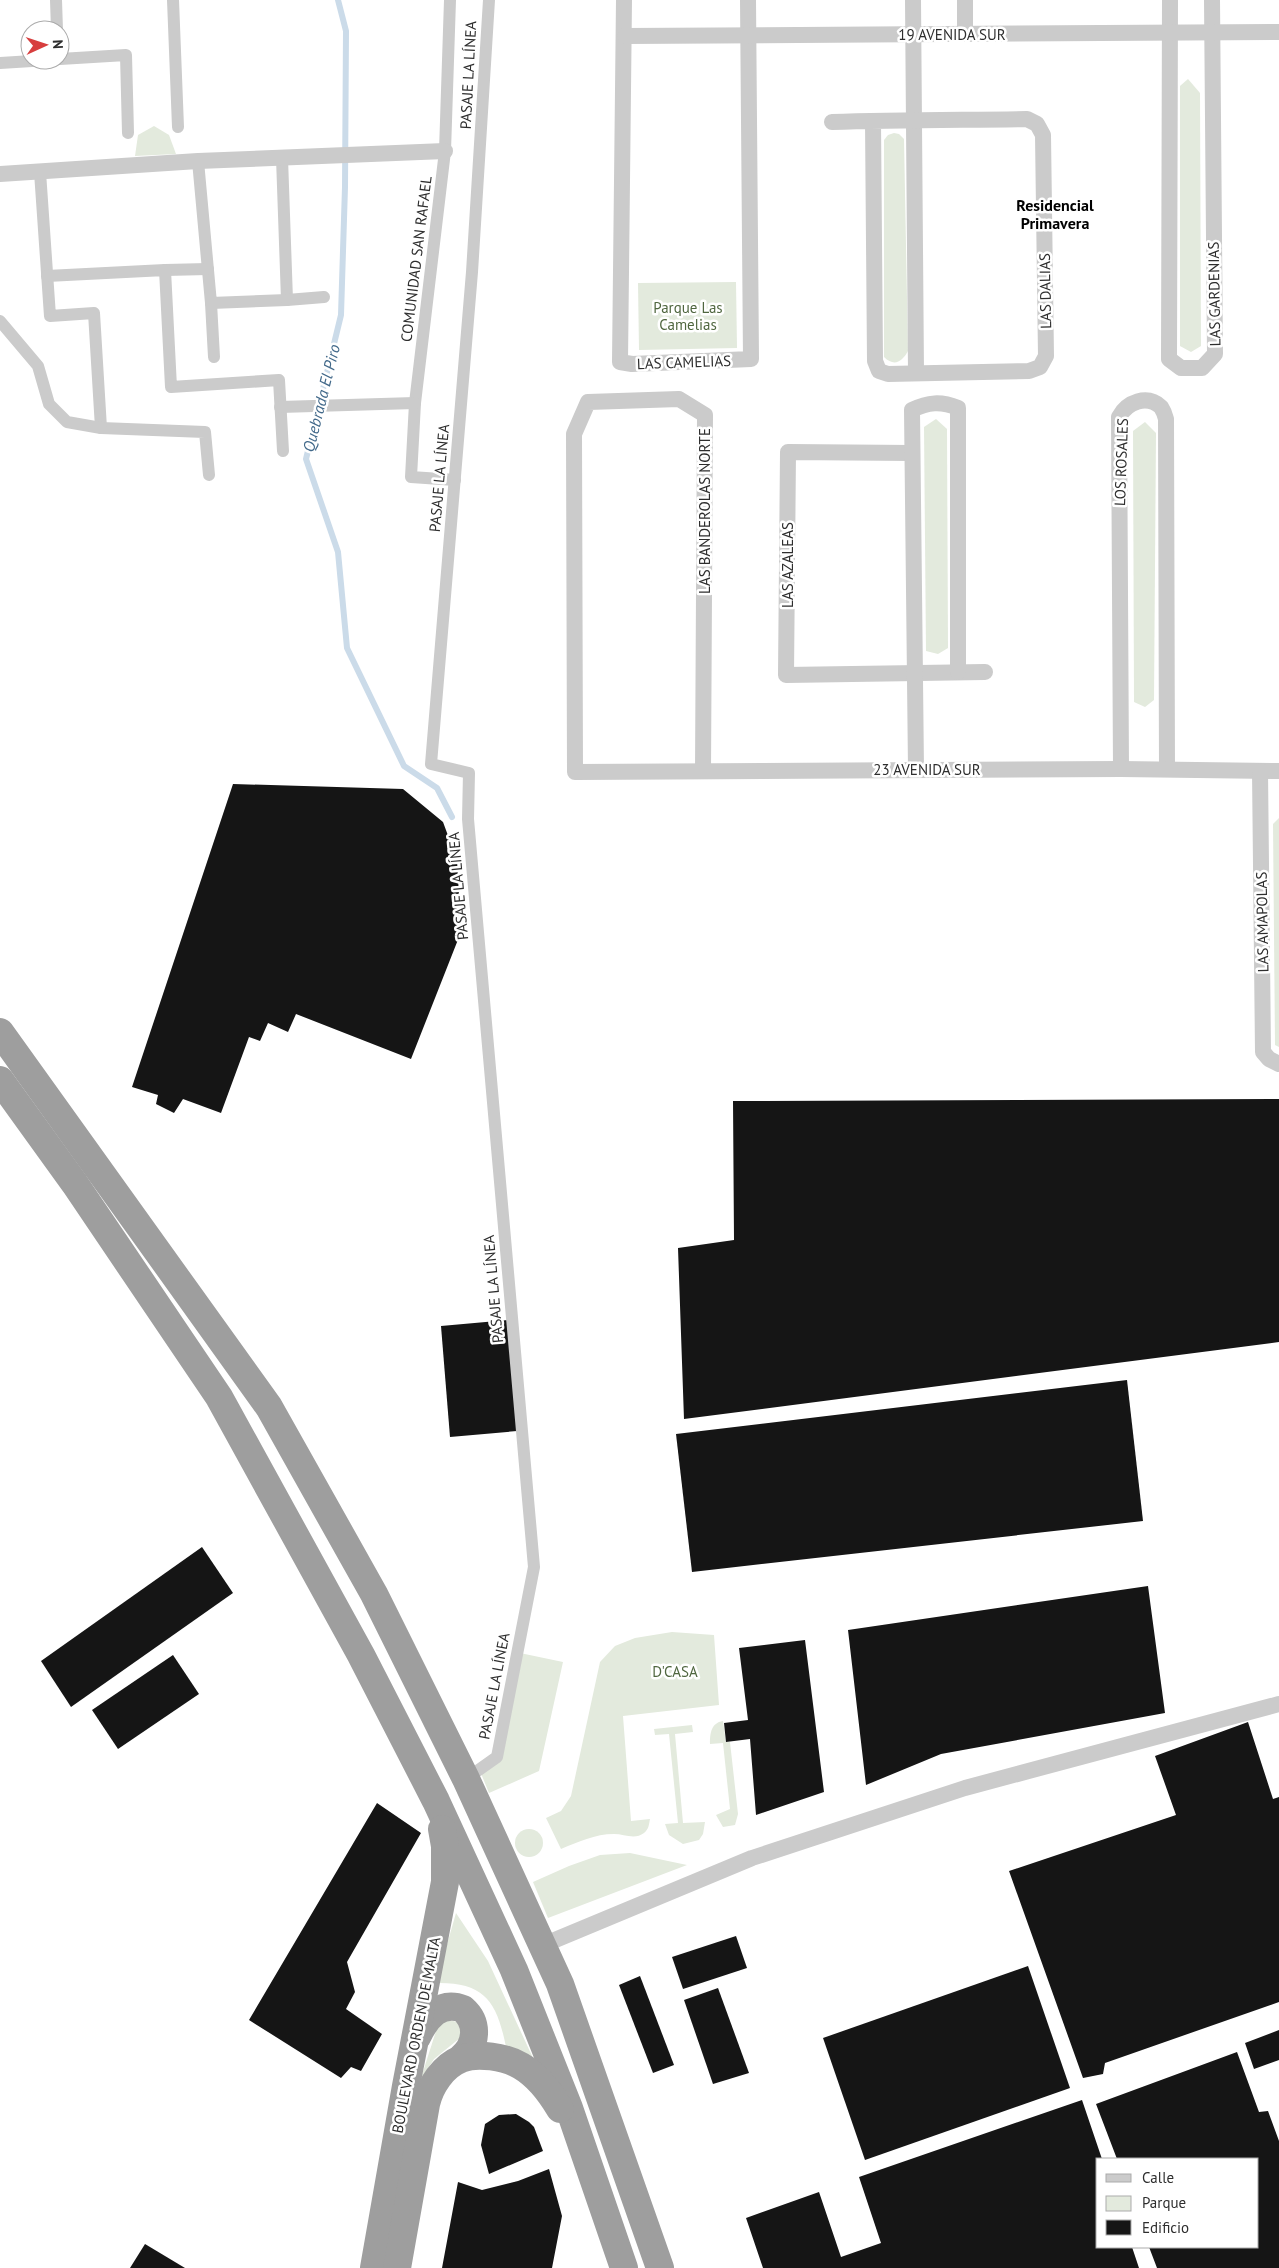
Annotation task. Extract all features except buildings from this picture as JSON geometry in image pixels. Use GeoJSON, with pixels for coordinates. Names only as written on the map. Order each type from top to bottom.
{"type":"FeatureCollection","features":[{"type":"Feature","properties":{"kind":"highway"},"geometry":{"type":"LineString","coordinates":[[0,1032],[269,1407],[374,1594],[466,1779],[563,1993],[660,2268]]}},
{"type":"Feature","properties":{"kind":"highway"},"geometry":{"type":"LineString","coordinates":[[0,1080],[76,1184],[219,1397],[332,1600],[436,1801],[494,1927],[544,2042],[624,2268]]}},
{"type":"Feature","properties":{"kind":"highway","name":"BOULEVARD ORDEN DE MALTA"},"geometry":{"type":"LineString","coordinates":[[374,2268],[445,1882],[445,1846],[436,1801]]}},
{"type":"Feature","properties":{"kind":"highway","name":"BOULEVARD ORDEN DE MALTA"},"geometry":{"type":"LineString","coordinates":[[397,2268],[427,2097],[439,2077],[470,2050],[475,2037],[470,2017],[459,2008],[450,2006],[436,2011],[426,2020],[414,2045]]}},
{"type":"Feature","properties":{"kind":"highway"},"geometry":{"type":"LineString","coordinates":[[462,2058],[481,2056],[507,2060],[522,2066],[532,2074],[551,2094],[591,2171]]}},
{"type":"Feature","properties":{"kind":"street"},"geometry":{"type":"LineString","coordinates":[[56,0],[57,20]]}},
{"type":"Feature","properties":{"kind":"street"},"geometry":{"type":"LineString","coordinates":[[173,0],[178,127]]}},
{"type":"Feature","properties":{"kind":"street","name":"COMUNIDAD SAN RAFAEL"},"geometry":{"type":"LineString","coordinates":[[450,0],[445,151],[415,402],[411,476],[455,480]]}},
{"type":"Feature","properties":{"kind":"street","name":"PASAJE LA LÍNEA"},"geometry":{"type":"LineString","coordinates":[[466,1779],[497,1757],[534,1567],[468,818],[469,773],[431,764],[472,272],[489,0]]}},
{"type":"Feature","properties":{"kind":"street"},"geometry":{"type":"LineString","coordinates":[[624,0],[625,36]]}},
{"type":"Feature","properties":{"kind":"street"},"geometry":{"type":"LineString","coordinates":[[748,0],[748,35]]}},
{"type":"Feature","properties":{"kind":"street"},"geometry":{"type":"LineString","coordinates":[[913,0],[916,373]]}},
{"type":"Feature","properties":{"kind":"street"},"geometry":{"type":"LineString","coordinates":[[964,0],[965,34]]}},
{"type":"Feature","properties":{"kind":"street"},"geometry":{"type":"LineString","coordinates":[[1170,0],[1170,32]]}},
{"type":"Feature","properties":{"kind":"street"},"geometry":{"type":"LineString","coordinates":[[1212,0],[1212,32]]}},
{"type":"Feature","properties":{"kind":"street","name":"LAS GARDENIAS"},"geometry":{"type":"LineString","coordinates":[[1170,32],[1169,359],[1181,368],[1202,368],[1215,354],[1212,32]]}},
{"type":"Feature","properties":{"kind":"street","name":"19 AVENIDA SUR"},"geometry":{"type":"LineString","coordinates":[[625,36],[1279,32]]}},
{"type":"Feature","properties":{"kind":"street","name":"LAS CAMELIAS"},"geometry":{"type":"LineString","coordinates":[[625,36],[620,362],[632,364],[751,359],[748,35]]}},
{"type":"Feature","properties":{"kind":"street"},"geometry":{"type":"LineString","coordinates":[[70,58],[126,55],[128,133]]}},
{"type":"Feature","properties":{"kind":"street"},"geometry":{"type":"LineString","coordinates":[[0,63],[20,62]]}},
{"type":"Feature","properties":{"kind":"street","name":"LAS DALIAS"},"geometry":{"type":"LineString","coordinates":[[832,122],[873,121],[914,120],[1027,119],[1037,124],[1043,135],[1046,337],[1046,356],[1040,367],[1029,371],[888,374],[879,371],[875,361],[873,121]]}},
{"type":"Feature","properties":{"kind":"street"},"geometry":{"type":"LineString","coordinates":[[0,174],[198,162],[445,151]]}},
{"type":"Feature","properties":{"kind":"street"},"geometry":{"type":"LineString","coordinates":[[282,158],[287,300]]}},
{"type":"Feature","properties":{"kind":"street"},"geometry":{"type":"LineString","coordinates":[[198,162],[211,302],[214,357]]}},
{"type":"Feature","properties":{"kind":"street"},"geometry":{"type":"LineString","coordinates":[[40,172],[50,316],[94,313],[101,428]]}},
{"type":"Feature","properties":{"kind":"street"},"geometry":{"type":"LineString","coordinates":[[47,276],[208,269]]}},
{"type":"Feature","properties":{"kind":"street"},"geometry":{"type":"LineString","coordinates":[[164,270],[171,387],[278,380],[283,451]]}},
{"type":"Feature","properties":{"kind":"street"},"geometry":{"type":"LineString","coordinates":[[211,302],[324,297]]}},
{"type":"Feature","properties":{"kind":"street"},"geometry":{"type":"LineString","coordinates":[[0,321],[38,366],[49,404],[67,422],[101,428],[206,432],[209,475]]}},
{"type":"Feature","properties":{"kind":"street","name":"LAS BANDEROLAS NORTE"},"geometry":{"type":"LineString","coordinates":[[576,772],[574,434],[588,402],[679,399],[705,415],[703,771]]}},
{"type":"Feature","properties":{"kind":"street","name":"LOS ROSALES"},"geometry":{"type":"LineString","coordinates":[[1121,769],[1120,417],[1127,406],[1141,400],[1149,401],[1161,408],[1166,418],[1167,769]]}},
{"type":"Feature","properties":{"kind":"street"},"geometry":{"type":"LineString","coordinates":[[280,407],[415,402]]}},
{"type":"Feature","properties":{"kind":"street"},"geometry":{"type":"LineString","coordinates":[[916,769],[912,410],[928,403],[937,402],[958,408],[958,672]]}},
{"type":"Feature","properties":{"kind":"street","name":"LAS AZALEAS"},"geometry":{"type":"LineString","coordinates":[[912,453],[788,452],[786,675],[985,672]]}},
{"type":"Feature","properties":{"kind":"street","name":"23 AVENIDA SUR"},"geometry":{"type":"LineString","coordinates":[[576,772],[916,769],[1279,771]]}},
{"type":"Feature","properties":{"kind":"street","name":"LAS AMAPOLAS"},"geometry":{"type":"LineString","coordinates":[[1260,771],[1263,1052],[1269,1059],[1279,1064]]}},
{"type":"Feature","properties":{"kind":"street"},"geometry":{"type":"LineString","coordinates":[[543,1946],[752,1858],[956,1791],[1279,1704]]}},
{"type":"Feature","properties":{"kind":"green space"},"geometry":{"type":"Polygon","coordinates":[[[1188,79],[1200,93],[1201,346],[1191,352],[1180,346],[1180,86],[1188,79]]]}},
{"type":"Feature","properties":{"kind":"green space"},"geometry":{"type":"Polygon","coordinates":[[[154,126],[169,135],[176,154],[135,156],[138,135],[154,126]]]}},
{"type":"Feature","properties":{"kind":"green space"},"geometry":{"type":"Polygon","coordinates":[[[899,134],[904,139],[908,351],[898,362],[891,362],[884,357],[884,140],[888,135],[899,134]]]}},
{"type":"Feature","properties":{"kind":"green space","name":"Parque Las Camelias"},"geometry":{"type":"Polygon","coordinates":[[[736,282],[737,348],[639,350],[638,283],[736,282]]]}},
{"type":"Feature","properties":{"kind":"green space"},"geometry":{"type":"Polygon","coordinates":[[[936,419],[947,429],[948,648],[938,654],[926,651],[924,427],[936,419]]]}},
{"type":"Feature","properties":{"kind":"green space"},"geometry":{"type":"Polygon","coordinates":[[[1145,422],[1156,433],[1154,700],[1145,707],[1134,702],[1133,431],[1145,422]]]}},
{"type":"Feature","properties":{"kind":"green space"},"geometry":{"type":"Polygon","coordinates":[[[1279,818],[1279,1047],[1275,1045],[1273,824],[1279,818]]]}},
{"type":"Feature","properties":{"kind":"green space","name":"D'CASA"},"geometry":{"type":"Polygon","coordinates":[[[672,1632],[714,1635],[719,1705],[623,1716],[631,1821],[650,1819],[648,1828],[644,1833],[637,1836],[600,1835],[561,1849],[546,1818],[561,1811],[571,1796],[600,1662],[615,1646],[635,1638],[672,1632]]]}},
{"type":"Feature","properties":{"kind":"green space"},"geometry":{"type":"Polygon","coordinates":[[[520,1653],[563,1662],[539,1771],[489,1793],[480,1771],[500,1759],[520,1653]]]}},
{"type":"Feature","properties":{"kind":"green space"},"geometry":{"type":"Polygon","coordinates":[[[723,1721],[726,1742],[730,1742],[738,1814],[735,1825],[723,1827],[716,1815],[730,1809],[723,1743],[710,1744],[711,1732],[714,1726],[723,1721]]]}},
{"type":"Feature","properties":{"kind":"green space","name":"D'CASA"},"geometry":{"type":"Polygon","coordinates":[[[692,1725],[693,1732],[675,1734],[683,1823],[705,1822],[703,1834],[699,1840],[683,1844],[669,1835],[665,1824],[678,1823],[669,1734],[655,1735],[654,1729],[692,1725]]]}},
{"type":"Feature","properties":{"kind":"green space"},"geometry":{"type":"Polygon","coordinates":[[[529,1829],[539,1833],[543,1843],[539,1853],[529,1857],[519,1853],[515,1843],[519,1833],[529,1829]]]}},
{"type":"Feature","properties":{"kind":"green space"},"geometry":{"type":"Polygon","coordinates":[[[630,1853],[687,1865],[548,1918],[533,1882],[600,1855],[630,1853]]]}},
{"type":"Feature","properties":{"kind":"green space"},"geometry":{"type":"Polygon","coordinates":[[[456,1913],[488,1961],[533,2058],[506,2047],[493,2007],[477,1991],[466,1986],[436,1983],[456,1913]]]}},
{"type":"Feature","properties":{"kind":"green space"},"geometry":{"type":"Polygon","coordinates":[[[449,2020],[457,2022],[460,2028],[460,2038],[434,2059],[420,2081],[437,2028],[441,2023],[449,2020]]]}},
{"type":"Feature","properties":{"kind":"waterway","name":"Quebrada El Piro"},"geometry":{"type":"LineString","coordinates":[[338,0],[346,31],[345,187],[341,315],[306,459],[338,552],[347,648],[404,766],[437,788],[452,817]]}},
{"type":"Feature","properties":{"kind":"district","name":"Residencial Primavera"},"geometry":{"type":"Point","coordinates":[1055,214]}}]}
